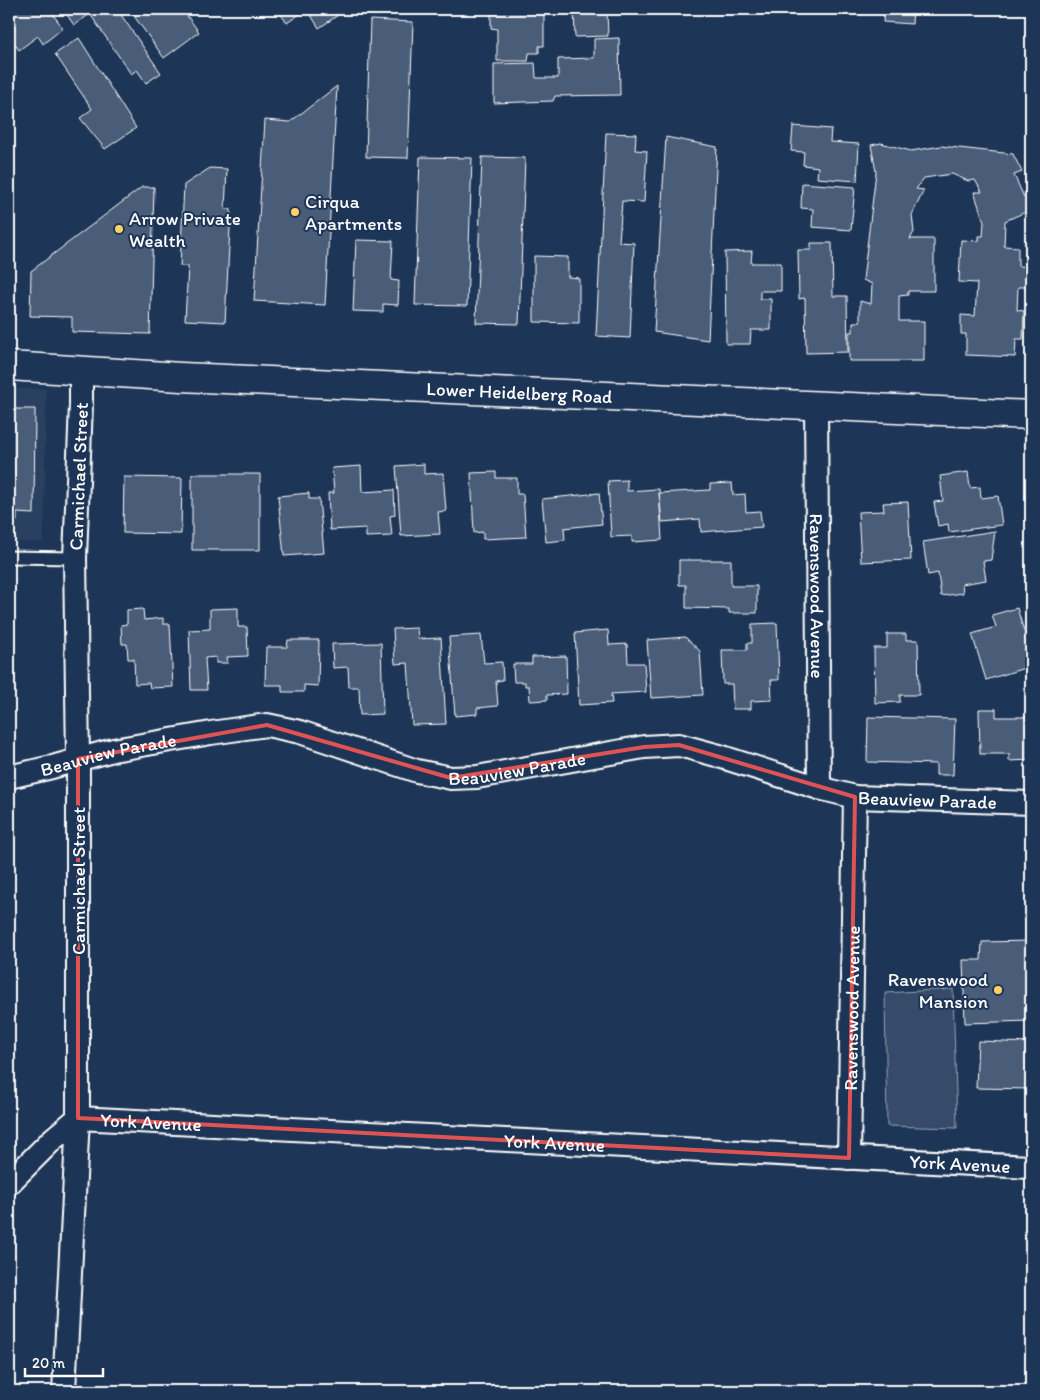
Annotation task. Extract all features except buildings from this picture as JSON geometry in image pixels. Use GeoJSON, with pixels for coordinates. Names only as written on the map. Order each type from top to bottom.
{"type":"FeatureCollection","features":[{"type":"Feature","properties":{"kind":"main road","name":"Lower Heidelberg Road"},"geometry":{"type":"LineString","coordinates":[[9,366],[181,377],[1031,415]]}},
{"type":"Feature","properties":{"kind":"street","name":"Carmichael Street"},"geometry":{"type":"LineString","coordinates":[[64,1391],[78,1118],[78,759],[75,558],[81,404],[80,371]]}},
{"type":"Feature","properties":{"kind":"street","name":"Ravenswood Avenue"},"geometry":{"type":"LineString","coordinates":[[816,405],[819,788]]}},
{"type":"Feature","properties":{"kind":"street","name":"Beauview Parade"},"geometry":{"type":"LineString","coordinates":[[9,777],[113,750],[267,725],[300,732],[417,771],[451,778],[477,777],[644,747],[678,745],[716,755],[819,788],[855,797],[1031,803]]}},
{"type":"Feature","properties":{"kind":"street","name":"Ravenswood Avenue"},"geometry":{"type":"LineString","coordinates":[[848,1158],[855,797]]}},
{"type":"Feature","properties":{"kind":"street","name":"York Avenue"},"geometry":{"type":"LineString","coordinates":[[78,1118],[1031,1167]]}},
{"type":"Feature","properties":{"kind":"street"},"geometry":{"type":"LineString","coordinates":[[9,1182],[78,1118]]}},
{"type":"Feature","properties":{"kind":"lane"},"geometry":{"type":"LineString","coordinates":[[9,557],[75,558]]}},
{"type":"Feature","properties":{"kind":"highlighted area"},"geometry":{"type":"Polygon","coordinates":[[[267,725],[451,778],[644,747],[679,745],[855,797],[849,1158],[78,1118],[78,759],[267,725]]]}},
{"type":"Feature","properties":{"kind":"shaded area"},"geometry":{"type":"Polygon","coordinates":[[[9,389],[46,389],[44,542],[9,542],[9,389]]]}},
{"type":"Feature","properties":{"kind":"shaded area"},"geometry":{"type":"Polygon","coordinates":[[[953,989],[957,1128],[887,1126],[885,993],[953,989]]]}},
{"type":"Feature","properties":{"kind":"place","name":"Cirqua Apartments"},"geometry":{"type":"Point","coordinates":[295,212]}},
{"type":"Feature","properties":{"kind":"place","name":"Arrow Private Wealth"},"geometry":{"type":"Point","coordinates":[119,229]}},
{"type":"Feature","properties":{"kind":"place","name":"Ravenswood Mansion"},"geometry":{"type":"Point","coordinates":[998,990]}}]}
